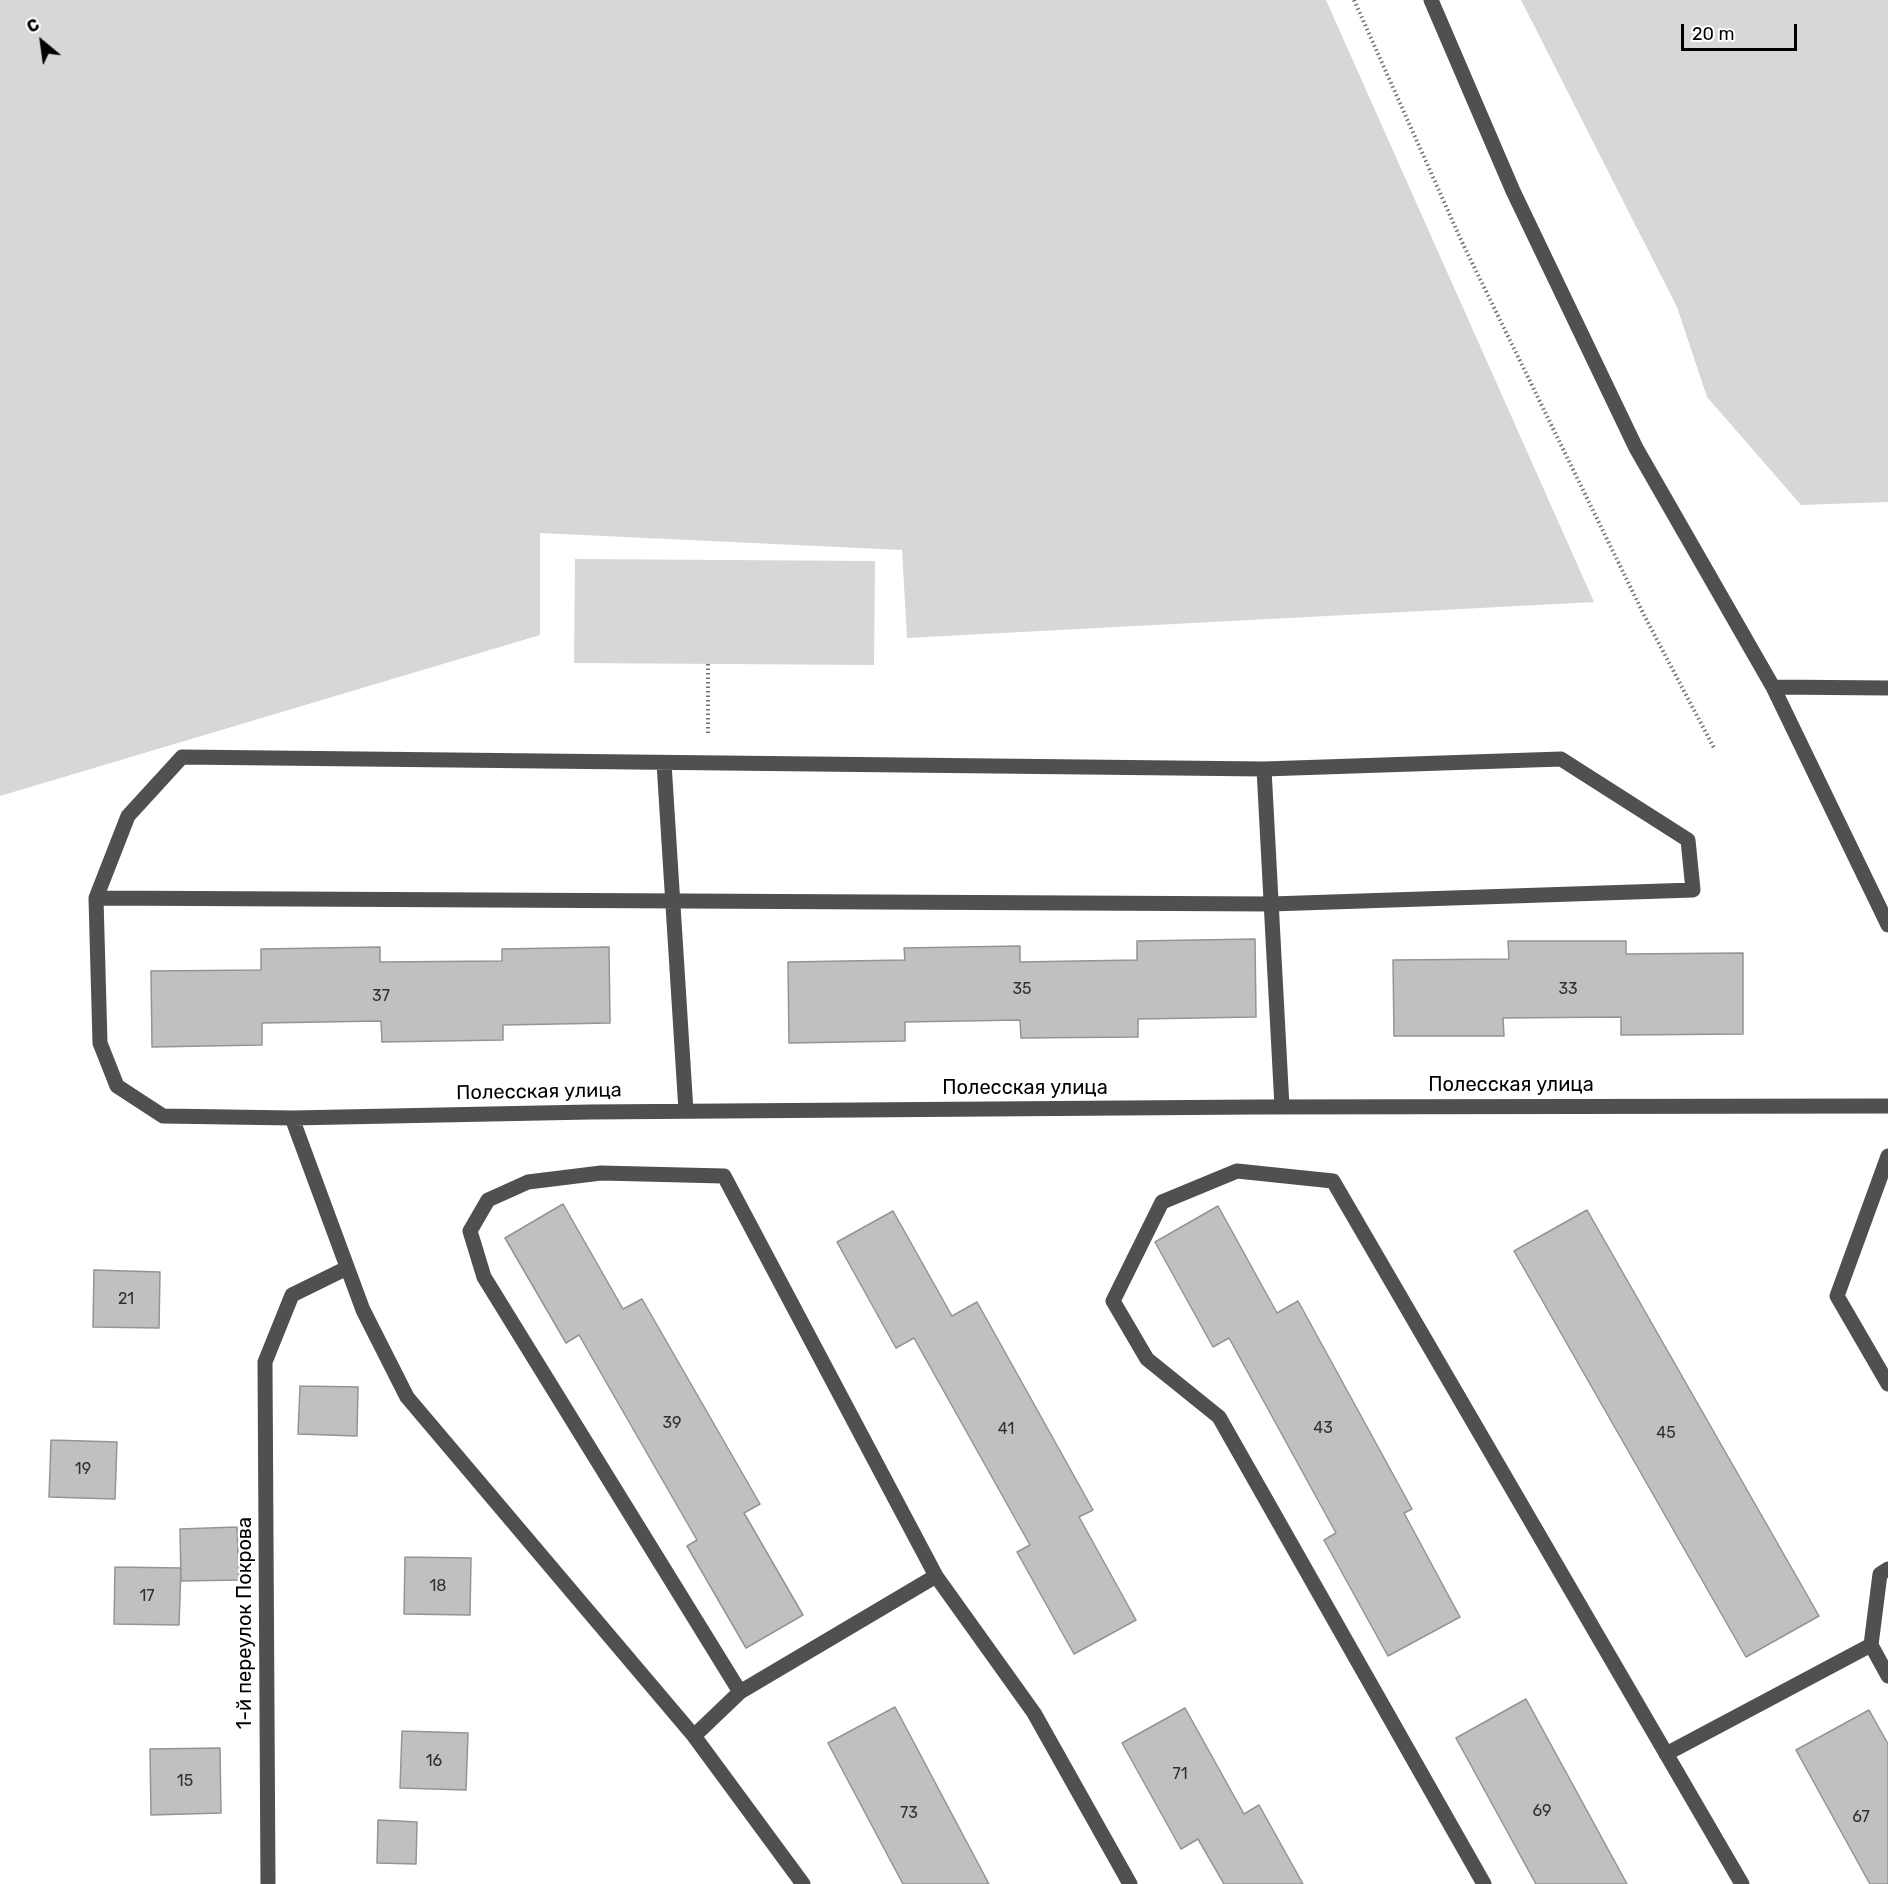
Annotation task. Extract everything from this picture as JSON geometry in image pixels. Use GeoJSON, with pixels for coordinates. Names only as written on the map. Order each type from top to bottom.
{"type":"FeatureCollection","features":[{"type":"Feature","properties":{"kind":"street"},"geometry":{"type":"LineString","coordinates":[[1431,0],[1513,191],[1636,448],[1773,687],[1888,925]]}},
{"type":"Feature","properties":{"kind":"street"},"geometry":{"type":"LineString","coordinates":[[1773,687],[1888,688]]}},
{"type":"Feature","properties":{"kind":"street"},"geometry":{"type":"LineString","coordinates":[[183,757],[664,763],[1264,769],[1561,759],[1688,840],[1693,890],[1272,904],[96,898],[128,816],[183,757]]}},
{"type":"Feature","properties":{"kind":"street"},"geometry":{"type":"LineString","coordinates":[[664,763],[686,1111]]}},
{"type":"Feature","properties":{"kind":"street"},"geometry":{"type":"LineString","coordinates":[[1264,769],[1282,1107]]}},
{"type":"Feature","properties":{"kind":"street","name":"Полесская улица"},"geometry":{"type":"LineString","coordinates":[[96,898],[100,1042],[117,1086],[163,1116],[292,1118],[686,1111],[1888,1106]]}},
{"type":"Feature","properties":{"kind":"street"},"geometry":{"type":"LineString","coordinates":[[292,1118],[363,1310],[407,1397],[693,1736],[803,1884]]}},
{"type":"Feature","properties":{"kind":"street"},"geometry":{"type":"LineString","coordinates":[[1888,1156],[1838,1296],[1888,1384]]}},
{"type":"Feature","properties":{"kind":"street"},"geometry":{"type":"LineString","coordinates":[[1485,1884],[1219,1417],[1147,1359],[1113,1301],[1162,1202],[1238,1171],[1333,1181],[1742,1884]]}},
{"type":"Feature","properties":{"kind":"street"},"geometry":{"type":"LineString","coordinates":[[740,1692],[484,1276],[470,1231],[488,1200],[528,1182],[601,1173],[724,1176],[936,1576],[1034,1713],[1130,1884]]}},
{"type":"Feature","properties":{"kind":"street","name":"1-й переулок Покрова"},"geometry":{"type":"LineString","coordinates":[[267,1884],[265,1362],[292,1295],[348,1268]]}},
{"type":"Feature","properties":{"kind":"street"},"geometry":{"type":"LineString","coordinates":[[1888,1569],[1880,1574],[1871,1645],[1888,1676]]}},
{"type":"Feature","properties":{"kind":"street"},"geometry":{"type":"LineString","coordinates":[[693,1736],[740,1692],[936,1576]]}},
{"type":"Feature","properties":{"kind":"street"},"geometry":{"type":"LineString","coordinates":[[1666,1754],[1871,1645]]}},
{"type":"Feature","properties":{"kind":"path"},"geometry":{"type":"LineString","coordinates":[[1354,0],[1461,240],[1645,617],[1714,748]]}},
{"type":"Feature","properties":{"kind":"path"},"geometry":{"type":"LineString","coordinates":[[708,664],[708,763]]}},
{"type":"Feature","properties":{"kind":"shaded area"},"geometry":{"type":"Polygon","coordinates":[[[0,0],[1326,0],[1594,602],[907,638],[902,550],[540,533],[540,635],[0,796],[0,0]]]}},
{"type":"Feature","properties":{"kind":"shaded area"},"geometry":{"type":"Polygon","coordinates":[[[1521,0],[1888,0],[1888,502],[1801,505],[1707,397],[1677,307],[1521,0]]]}},
{"type":"Feature","properties":{"kind":"shaded area"},"geometry":{"type":"Polygon","coordinates":[[[575,559],[875,561],[874,665],[574,663],[575,559]]]}},
{"type":"Feature","properties":{"kind":"building"},"geometry":{"type":"Polygon","coordinates":[[[1255,939],[1256,1017],[1138,1019],[1138,1037],[1021,1038],[1020,1020],[905,1022],[905,1041],[789,1043],[788,962],[905,960],[904,948],[1020,946],[1020,962],[1137,960],[1137,941],[1255,939]]]}},
{"type":"Feature","properties":{"kind":"building"},"geometry":{"type":"Polygon","coordinates":[[[1508,941],[1626,941],[1626,954],[1743,953],[1743,1034],[1621,1035],[1621,1017],[1503,1018],[1504,1036],[1394,1036],[1393,960],[1509,959],[1508,941]]]}},
{"type":"Feature","properties":{"kind":"building"},"geometry":{"type":"Polygon","coordinates":[[[380,947],[380,962],[502,961],[502,949],[609,947],[610,1023],[503,1025],[503,1040],[382,1042],[381,1021],[262,1023],[262,1045],[152,1047],[151,971],[261,970],[261,949],[380,947]]]}},
{"type":"Feature","properties":{"kind":"building"},"geometry":{"type":"Polygon","coordinates":[[[563,1204],[623,1309],[642,1299],[760,1504],[744,1513],[803,1615],[746,1648],[687,1546],[697,1540],[579,1335],[566,1343],[505,1238],[563,1204]]]}},
{"type":"Feature","properties":{"kind":"building"},"geometry":{"type":"Polygon","coordinates":[[[1218,1206],[1277,1313],[1298,1301],[1412,1509],[1404,1513],[1460,1617],[1388,1656],[1324,1540],[1336,1533],[1229,1338],[1213,1347],[1155,1242],[1218,1206]]]}},
{"type":"Feature","properties":{"kind":"building"},"geometry":{"type":"Polygon","coordinates":[[[1587,1210],[1819,1616],[1746,1657],[1514,1251],[1587,1210]]]}},
{"type":"Feature","properties":{"kind":"building"},"geometry":{"type":"Polygon","coordinates":[[[893,1211],[952,1316],[977,1302],[1093,1510],[1079,1517],[1136,1620],[1074,1654],[1017,1552],[1030,1545],[914,1338],[896,1348],[837,1242],[893,1211]]]}},
{"type":"Feature","properties":{"kind":"building"},"geometry":{"type":"Polygon","coordinates":[[[94,1270],[160,1272],[159,1328],[93,1327],[94,1270]]]}},
{"type":"Feature","properties":{"kind":"building"},"geometry":{"type":"Polygon","coordinates":[[[300,1386],[358,1387],[357,1436],[298,1434],[300,1386]]]}},
{"type":"Feature","properties":{"kind":"building"},"geometry":{"type":"Polygon","coordinates":[[[51,1440],[117,1442],[115,1499],[49,1497],[51,1440]]]}},
{"type":"Feature","properties":{"kind":"building"},"geometry":{"type":"Polygon","coordinates":[[[237,1527],[239,1580],[181,1581],[180,1529],[237,1527]]]}},
{"type":"Feature","properties":{"kind":"building"},"geometry":{"type":"Polygon","coordinates":[[[405,1557],[471,1558],[470,1615],[404,1614],[405,1557]]]}},
{"type":"Feature","properties":{"kind":"building"},"geometry":{"type":"Polygon","coordinates":[[[115,1567],[181,1568],[179,1625],[114,1624],[115,1567]]]}},
{"type":"Feature","properties":{"kind":"building"},"geometry":{"type":"Polygon","coordinates":[[[1526,1699],[1627,1884],[1536,1884],[1456,1738],[1526,1699]]]}},
{"type":"Feature","properties":{"kind":"building"},"geometry":{"type":"Polygon","coordinates":[[[895,1707],[989,1884],[903,1884],[828,1743],[895,1707]]]}},
{"type":"Feature","properties":{"kind":"building"},"geometry":{"type":"Polygon","coordinates":[[[1185,1708],[1244,1814],[1259,1805],[1303,1884],[1224,1884],[1198,1839],[1181,1849],[1122,1743],[1185,1708]]]}},
{"type":"Feature","properties":{"kind":"building"},"geometry":{"type":"Polygon","coordinates":[[[1869,1710],[1888,1744],[1888,1884],[1870,1884],[1796,1750],[1869,1710]]]}},
{"type":"Feature","properties":{"kind":"building"},"geometry":{"type":"Polygon","coordinates":[[[402,1731],[468,1733],[466,1790],[400,1788],[402,1731]]]}},
{"type":"Feature","properties":{"kind":"building"},"geometry":{"type":"Polygon","coordinates":[[[220,1748],[221,1813],[151,1815],[150,1749],[220,1748]]]}},
{"type":"Feature","properties":{"kind":"building"},"geometry":{"type":"Polygon","coordinates":[[[378,1820],[417,1822],[416,1864],[377,1863],[378,1820]]]}}]}
